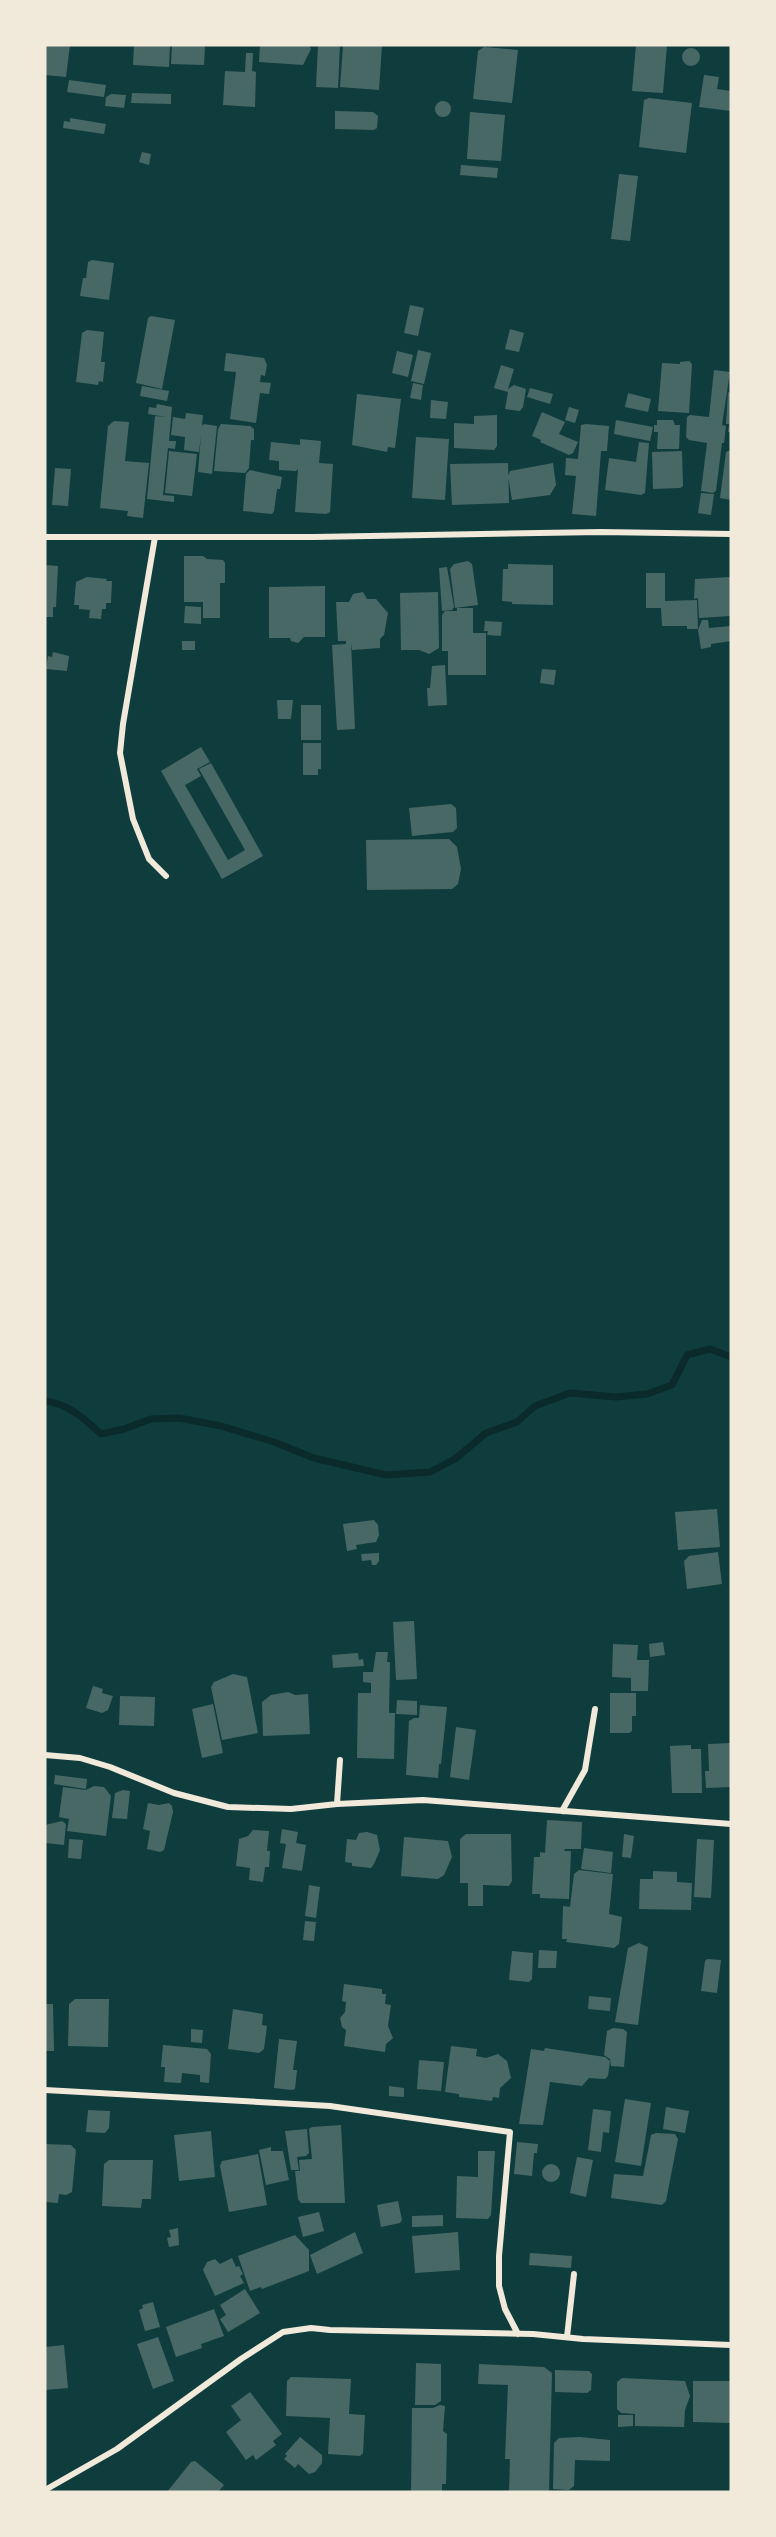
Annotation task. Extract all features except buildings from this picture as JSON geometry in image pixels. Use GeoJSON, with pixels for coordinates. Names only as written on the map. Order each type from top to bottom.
{"type":"FeatureCollection","features":[{"type":"Feature","properties":{"kind":"street"},"geometry":{"type":"LineString","coordinates":[[45,537],[314,537],[601,532],[731,534]]}},
{"type":"Feature","properties":{"kind":"street"},"geometry":{"type":"LineString","coordinates":[[155,537],[124,713],[120,753],[140,842],[148,860],[166,876]]}},
{"type":"Feature","properties":{"kind":"street"},"geometry":{"type":"LineString","coordinates":[[562,1811],[585,1770],[596,1709]]}},
{"type":"Feature","properties":{"kind":"street"},"geometry":{"type":"LineString","coordinates":[[45,1755],[80,1758],[110,1767],[174,1793],[228,1807],[291,1809],[337,1804],[423,1800],[731,1824]]}},
{"type":"Feature","properties":{"kind":"street"},"geometry":{"type":"LineString","coordinates":[[337,1804],[340,1760]]}},
{"type":"Feature","properties":{"kind":"street"},"geometry":{"type":"LineString","coordinates":[[45,2090],[330,2106],[510,2132],[499,2256],[500,2286],[505,2309],[519,2334]]}},
{"type":"Feature","properties":{"kind":"street"},"geometry":{"type":"LineString","coordinates":[[567,2337],[574,2274]]}},
{"type":"Feature","properties":{"kind":"street"},"geometry":{"type":"LineString","coordinates":[[45,2490],[117,2449],[241,2359],[283,2332],[311,2328],[519,2334],[731,2345]]}},
{"type":"Feature","properties":{"kind":"waterway"},"geometry":{"type":"LineString","coordinates":[[45,1401],[68,1408],[101,1434],[124,1429],[151,1419],[179,1418],[221,1426],[274,1442],[314,1458],[386,1475],[430,1472],[455,1459],[486,1433],[517,1422],[535,1406],[570,1393],[616,1397],[647,1394],[672,1385],[687,1355],[710,1349],[731,1357]]}}]}
